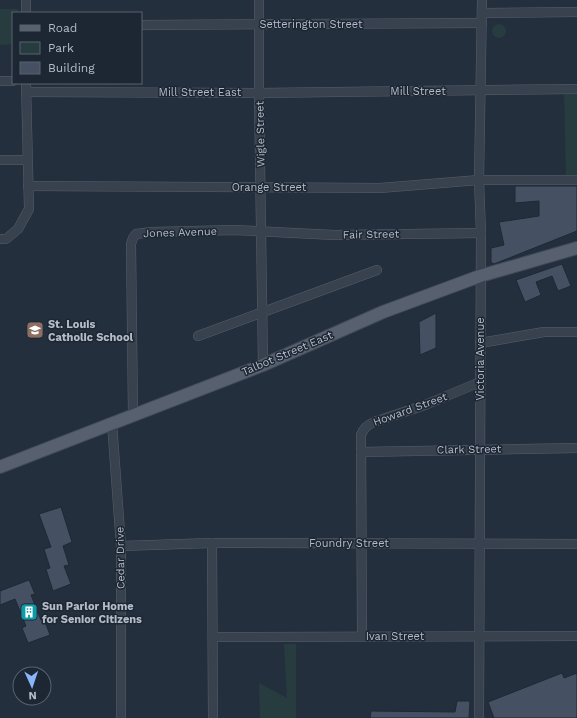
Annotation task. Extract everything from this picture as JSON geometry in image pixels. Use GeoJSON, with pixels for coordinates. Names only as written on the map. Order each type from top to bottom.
{"type":"FeatureCollection","features":[{"type":"Feature","properties":{"kind":"main road","name":"Talbot Street East"},"geometry":{"type":"LineString","coordinates":[[0,467],[263,365],[383,312],[480,276],[577,248]]}},
{"type":"Feature","properties":{"kind":"street"},"geometry":{"type":"LineString","coordinates":[[26,0],[26,12]]}},
{"type":"Feature","properties":{"kind":"street","name":"Wigle Street"},"geometry":{"type":"LineString","coordinates":[[259,0],[263,365]]}},
{"type":"Feature","properties":{"kind":"street","name":"Victoria Avenue"},"geometry":{"type":"LineString","coordinates":[[479,718],[481,232],[479,180],[482,0]]}},
{"type":"Feature","properties":{"kind":"street"},"geometry":{"type":"LineString","coordinates":[[482,13],[577,12]]}},
{"type":"Feature","properties":{"kind":"street","name":"Setterington Street"},"geometry":{"type":"LineString","coordinates":[[142,25],[482,24]]}},
{"type":"Feature","properties":{"kind":"street"},"geometry":{"type":"LineString","coordinates":[[0,81],[12,81]]}},
{"type":"Feature","properties":{"kind":"street"},"geometry":{"type":"LineString","coordinates":[[0,239],[6,238],[18,229],[29,209],[26,88]]}},
{"type":"Feature","properties":{"kind":"street","name":"Mill Street East"},"geometry":{"type":"LineString","coordinates":[[26,88],[69,92],[259,93]]}},
{"type":"Feature","properties":{"kind":"street","name":"Mill Street"},"geometry":{"type":"LineString","coordinates":[[259,93],[577,89]]}},
{"type":"Feature","properties":{"kind":"street"},"geometry":{"type":"LineString","coordinates":[[0,160],[28,160]]}},
{"type":"Feature","properties":{"kind":"street","name":"Orange Street"},"geometry":{"type":"LineString","coordinates":[[28,186],[380,188],[479,180],[577,180]]}},
{"type":"Feature","properties":{"kind":"street","name":"Jones Avenue"},"geometry":{"type":"LineString","coordinates":[[132,415],[131,244],[133,238],[136,234],[151,232],[234,230],[261,232]]}},
{"type":"Feature","properties":{"kind":"street","name":"Fair Street"},"geometry":{"type":"LineString","coordinates":[[261,232],[334,235],[481,232]]}},
{"type":"Feature","properties":{"kind":"street"},"geometry":{"type":"LineString","coordinates":[[198,336],[376,270]]}},
{"type":"Feature","properties":{"kind":"street"},"geometry":{"type":"LineString","coordinates":[[480,343],[544,332],[577,332]]}},
{"type":"Feature","properties":{"kind":"street","name":"Howard Street"},"geometry":{"type":"LineString","coordinates":[[362,636],[361,436],[363,429],[367,425],[379,420],[425,405],[480,382]]}},
{"type":"Feature","properties":{"kind":"street","name":"Cedar Drive"},"geometry":{"type":"LineString","coordinates":[[112,423],[121,546],[121,718]]}},
{"type":"Feature","properties":{"kind":"street","name":"Clark Street"},"geometry":{"type":"LineString","coordinates":[[362,452],[577,448]]}},
{"type":"Feature","properties":{"kind":"street"},"geometry":{"type":"LineString","coordinates":[[212,543],[213,718]]}},
{"type":"Feature","properties":{"kind":"street","name":"Foundry Street"},"geometry":{"type":"LineString","coordinates":[[121,546],[212,543],[577,544]]}},
{"type":"Feature","properties":{"kind":"street","name":"Ivan Street"},"geometry":{"type":"LineString","coordinates":[[213,637],[577,636]]}},
{"type":"Feature","properties":{"kind":"green space"},"geometry":{"type":"Polygon","coordinates":[[[0,9],[18,9],[18,12],[12,12],[12,44],[0,45],[0,9]]]}},
{"type":"Feature","properties":{"kind":"green space"},"geometry":{"type":"Polygon","coordinates":[[[499,24],[504,26],[506,31],[504,36],[499,38],[494,36],[492,31],[494,26],[499,24]]]}},
{"type":"Feature","properties":{"kind":"green space"},"geometry":{"type":"Polygon","coordinates":[[[564,89],[577,89],[577,180],[566,180],[564,89]]]}},
{"type":"Feature","properties":{"kind":"green space"},"geometry":{"type":"Polygon","coordinates":[[[284,644],[296,644],[296,718],[260,718],[259,683],[287,698],[284,644]]]}},
{"type":"Feature","properties":{"kind":"building"},"geometry":{"type":"Polygon","coordinates":[[[515,186],[577,186],[577,231],[494,264],[491,262],[491,248],[504,245],[499,222],[539,216],[539,201],[515,203],[515,186]]]}},
{"type":"Feature","properties":{"kind":"building"},"geometry":{"type":"Polygon","coordinates":[[[562,264],[571,286],[558,291],[552,276],[536,282],[541,295],[525,302],[516,280],[562,264]]]}},
{"type":"Feature","properties":{"kind":"building"},"geometry":{"type":"Polygon","coordinates":[[[436,313],[436,348],[420,355],[419,322],[436,313]]]}},
{"type":"Feature","properties":{"kind":"building"},"geometry":{"type":"Polygon","coordinates":[[[61,507],[72,542],[63,546],[69,565],[64,566],[71,584],[53,591],[46,569],[50,568],[44,549],[51,547],[39,514],[61,507]]]}},
{"type":"Feature","properties":{"kind":"building","name":"Sun Parlor Home for Senior Citizens"},"geometry":{"type":"Polygon","coordinates":[[[29,580],[35,594],[31,595],[41,620],[44,619],[50,635],[28,643],[22,628],[26,626],[15,599],[0,605],[0,591],[29,580]]]}},
{"type":"Feature","properties":{"kind":"building"},"geometry":{"type":"Polygon","coordinates":[[[562,673],[564,678],[577,673],[577,718],[494,718],[488,702],[562,673]]]}},
{"type":"Feature","properties":{"kind":"building"},"geometry":{"type":"Polygon","coordinates":[[[457,701],[470,701],[469,718],[370,718],[371,711],[455,712],[457,701]]]}},
{"type":"Feature","properties":{"kind":"place","name":"St. Louis Catholic School"},"geometry":{"type":"Point","coordinates":[35,330]}},
{"type":"Feature","properties":{"kind":"place","name":"Sun Parlor Home for Senior Citizens"},"geometry":{"type":"Point","coordinates":[29,612]}}]}
